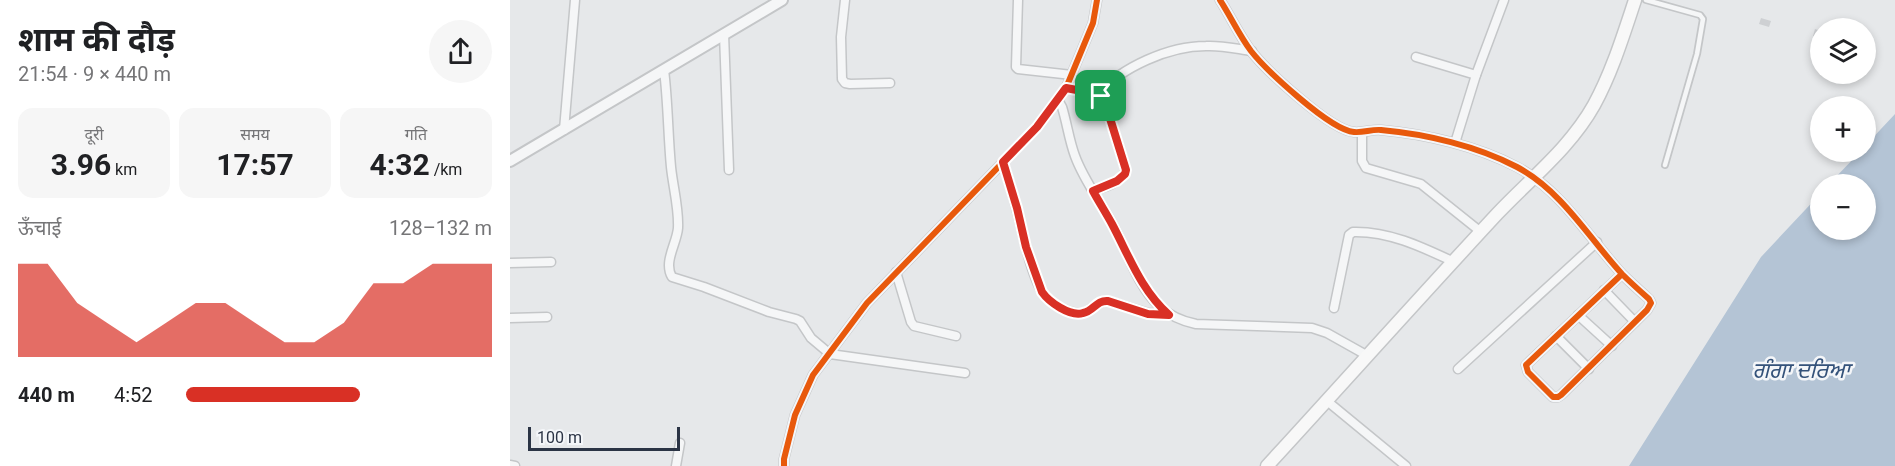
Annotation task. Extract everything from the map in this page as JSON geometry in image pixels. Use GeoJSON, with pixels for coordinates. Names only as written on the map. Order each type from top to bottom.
{"type":"FeatureCollection","features":[{"type":"Feature","properties":{"kind":"main road"},"geometry":{"type":"LineString","coordinates":[[1267,466],[1481,232],[1562,149],[1593,106],[1613,66],[1635,0]]}},
{"type":"Feature","properties":{"kind":"street"},"geometry":{"type":"LineString","coordinates":[[564,130],[575,0]]}},
{"type":"Feature","properties":{"kind":"street"},"geometry":{"type":"LineString","coordinates":[[510,161],[782,0]]}},
{"type":"Feature","properties":{"kind":"street"},"geometry":{"type":"LineString","coordinates":[[845,0],[841,37],[842,80],[850,84],[890,83]]}},
{"type":"Feature","properties":{"kind":"street"},"geometry":{"type":"LineString","coordinates":[[1018,0],[1016,67],[1072,75]]}},
{"type":"Feature","properties":{"kind":"street"},"geometry":{"type":"LineString","coordinates":[[784,466],[795,415],[813,375],[867,303],[1037,127],[1066,88],[1093,23],[1097,0]]}},
{"type":"Feature","properties":{"kind":"street"},"geometry":{"type":"LineString","coordinates":[[1220,0],[1229,18],[1252,51],[1283,83],[1328,120],[1353,132],[1379,130],[1455,142],[1515,166],[1534,177],[1597,242],[1622,274],[1651,303],[1647,310],[1589,369],[1561,395],[1553,396],[1528,372],[1526,365],[1622,274]]}},
{"type":"Feature","properties":{"kind":"street"},"geometry":{"type":"LineString","coordinates":[[1455,142],[1476,75],[1504,0]]}},
{"type":"Feature","properties":{"kind":"street"},"geometry":{"type":"LineString","coordinates":[[724,34],[729,170]]}},
{"type":"Feature","properties":{"kind":"street"},"geometry":{"type":"LineString","coordinates":[[1098,94],[1108,83],[1122,74],[1153,57],[1173,50],[1208,45],[1252,51]]}},
{"type":"Feature","properties":{"kind":"street"},"geometry":{"type":"LineString","coordinates":[[1416,57],[1476,75]]}},
{"type":"Feature","properties":{"kind":"street"},"geometry":{"type":"LineString","coordinates":[[664,70],[671,166],[678,218],[670,262],[670,276],[769,312],[796,319],[800,321],[811,338],[830,354],[965,373]]}},
{"type":"Feature","properties":{"kind":"street"},"geometry":{"type":"LineString","coordinates":[[1066,88],[1098,94],[1104,99],[1126,170],[1117,181],[1093,191]]}},
{"type":"Feature","properties":{"kind":"street"},"geometry":{"type":"LineString","coordinates":[[1058,99],[1082,172],[1112,223],[1141,281],[1157,304],[1169,315],[1181,321],[1196,324],[1312,328],[1327,333],[1368,356]]}},
{"type":"Feature","properties":{"kind":"street"},"geometry":{"type":"LineString","coordinates":[[1362,132],[1362,161],[1366,168],[1421,184],[1481,232]]}},
{"type":"Feature","properties":{"kind":"street"},"geometry":{"type":"LineString","coordinates":[[1003,162],[1026,247],[1046,298],[1077,313],[1087,312],[1103,301],[1108,301],[1148,314],[1169,315]]}},
{"type":"Feature","properties":{"kind":"street"},"geometry":{"type":"LineString","coordinates":[[1334,308],[1349,235],[1353,232],[1416,243],[1454,262]]}},
{"type":"Feature","properties":{"kind":"street"},"geometry":{"type":"LineString","coordinates":[[1458,369],[1597,242]]}},
{"type":"Feature","properties":{"kind":"street"},"geometry":{"type":"LineString","coordinates":[[510,263],[552,262]]}},
{"type":"Feature","properties":{"kind":"street"},"geometry":{"type":"LineString","coordinates":[[896,272],[914,326],[956,336]]}},
{"type":"Feature","properties":{"kind":"street"},"geometry":{"type":"LineString","coordinates":[[1604,291],[1635,322]]}},
{"type":"Feature","properties":{"kind":"street"},"geometry":{"type":"LineString","coordinates":[[1578,315],[1612,346]]}},
{"type":"Feature","properties":{"kind":"street"},"geometry":{"type":"LineString","coordinates":[[510,318],[547,317]]}},
{"type":"Feature","properties":{"kind":"street"},"geometry":{"type":"LineString","coordinates":[[1556,336],[1589,369]]}},
{"type":"Feature","properties":{"kind":"street"},"geometry":{"type":"LineString","coordinates":[[1327,401],[1406,466]]}},
{"type":"Feature","properties":{"kind":"street"},"geometry":{"type":"LineString","coordinates":[[676,466],[681,443]]}},
{"type":"Feature","properties":{"kind":"street"},"geometry":{"type":"LineString","coordinates":[[510,465],[514,466]]}},
{"type":"Feature","properties":{"kind":"lane"},"geometry":{"type":"LineString","coordinates":[[1646,0],[1700,15],[1703,19],[1696,54],[1665,165]]}},
{"type":"Feature","properties":{"kind":"water","name":"ਗੰਗਾ ਦਰਿਆ"},"geometry":{"type":"Polygon","coordinates":[[[1895,114],[1895,466],[1629,466],[1761,257],[1810,205],[1810,240],[1876,240],[1876,174],[1839,174],[1850,162],[1876,162],[1876,134],[1895,114]]]}},
{"type":"Feature","properties":{"kind":"building"},"geometry":{"type":"Polygon","coordinates":[[[1761,18],[1771,21],[1769,27],[1759,24],[1761,18]]]}},
{"type":"Feature","properties":{"kind":"cycle path"},"geometry":{"type":"LineString","coordinates":[[784,466],[795,415],[813,375],[867,303],[1037,127],[1066,88],[1093,23],[1097,0]]}},
{"type":"Feature","properties":{"kind":"cycle path"},"geometry":{"type":"LineString","coordinates":[[1220,0],[1251,51],[1315,111],[1343,129],[1354,132],[1381,130],[1451,142],[1517,167],[1548,189],[1574,216],[1622,274],[1649,299],[1651,303],[1647,310],[1561,395],[1553,397],[1528,372],[1526,365],[1622,274]]}},
{"type":"Feature","properties":{"kind":"route"},"geometry":{"type":"LineString","coordinates":[[1066,88],[1101,96],[1104,99],[1126,170],[1117,181],[1093,191],[1141,281],[1157,304],[1169,315],[1148,314],[1108,301],[1098,303],[1083,314],[1053,303],[1042,292],[1026,247],[1003,162],[1037,127],[1066,88]]}}]}
